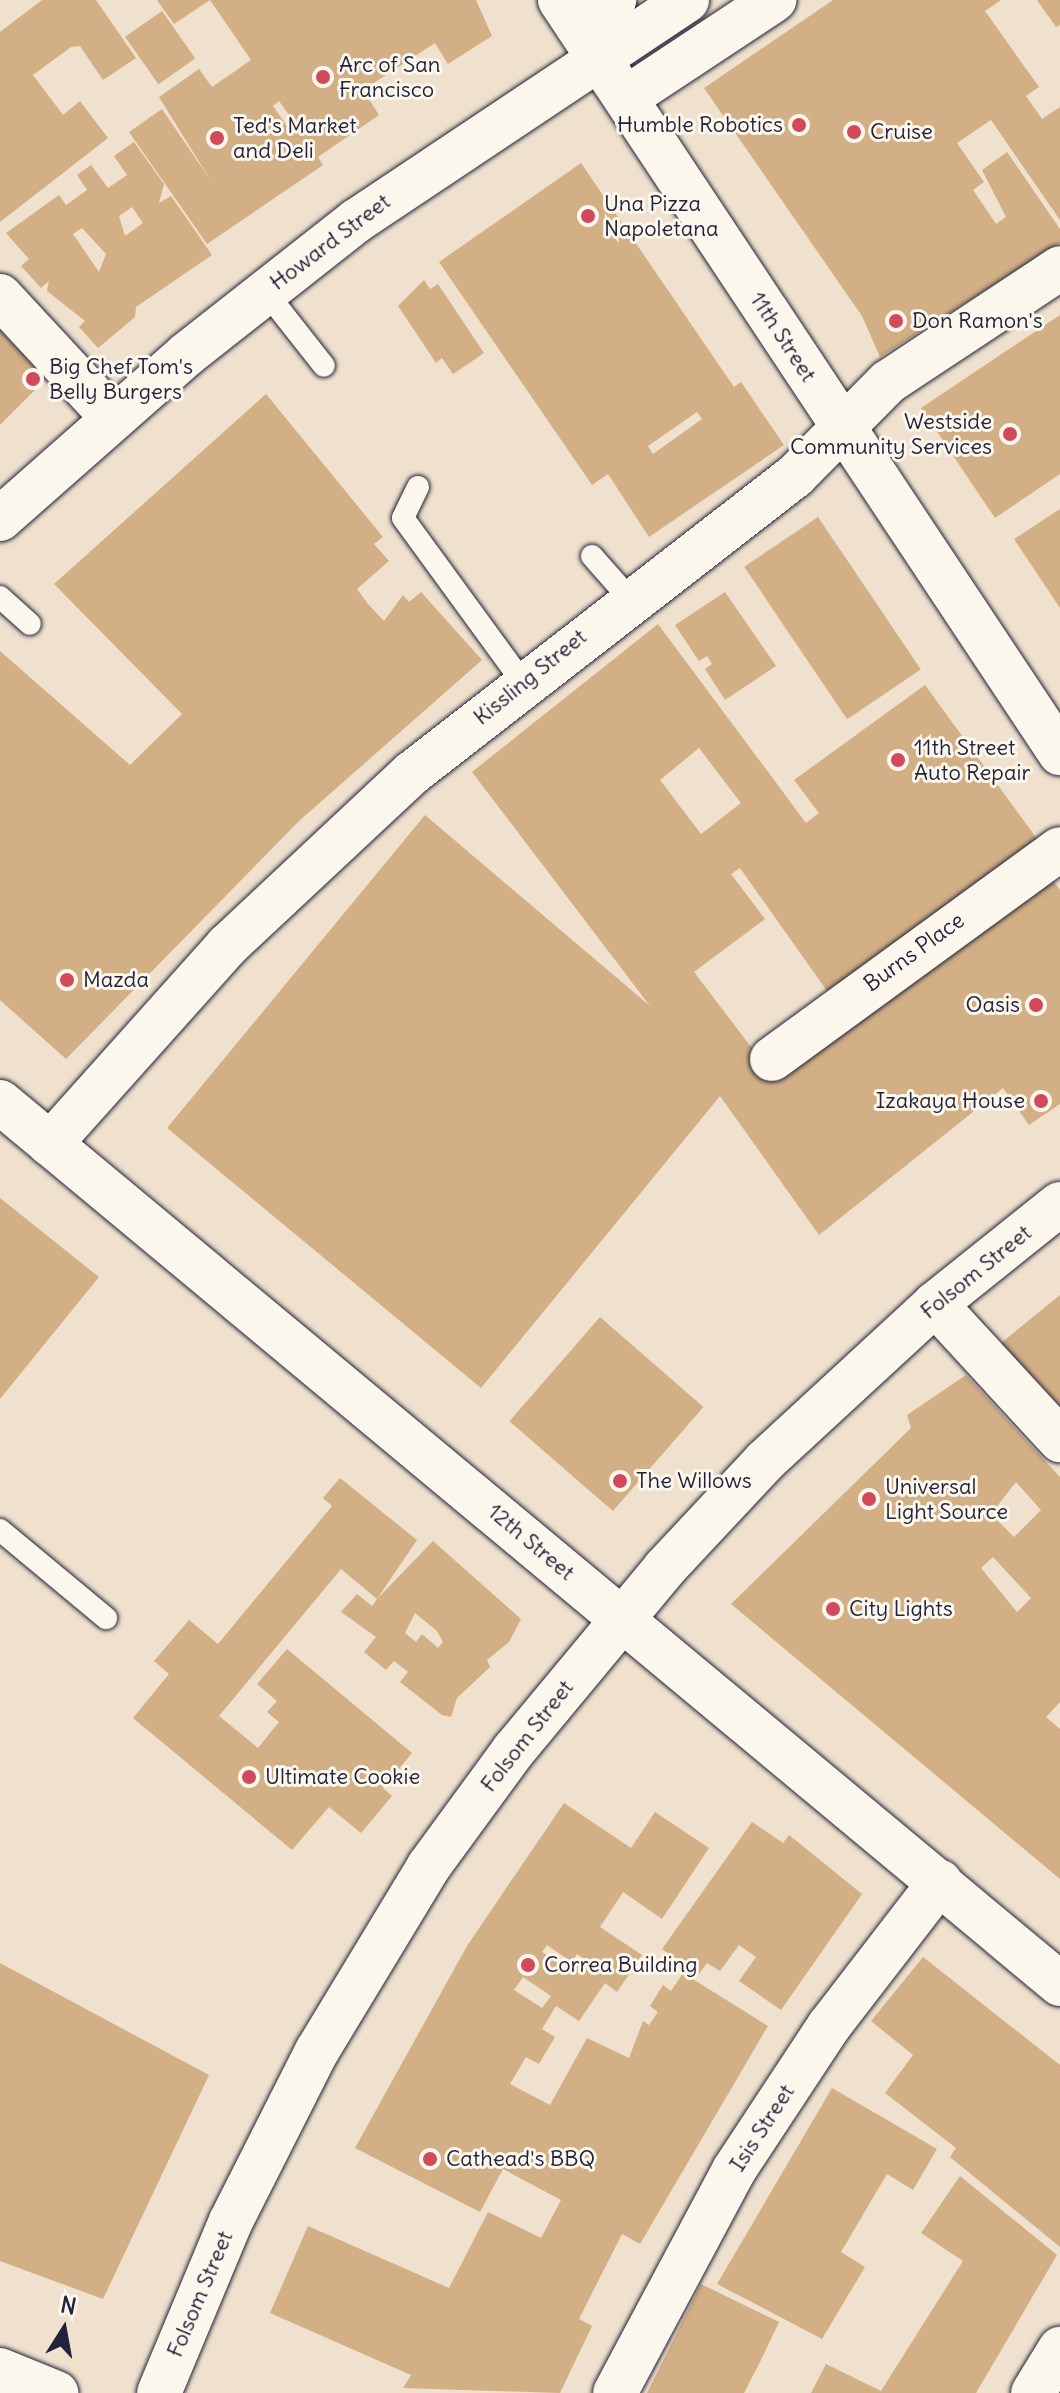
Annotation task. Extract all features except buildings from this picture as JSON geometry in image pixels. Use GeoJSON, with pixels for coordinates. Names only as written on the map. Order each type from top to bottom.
{"type":"FeatureCollection","features":[{"type":"Feature","properties":{"kind":"main road"},"geometry":{"type":"LineString","coordinates":[[578,27],[614,0]]}},
{"type":"Feature","properties":{"kind":"main road","name":"Howard Street"},"geometry":{"type":"LineString","coordinates":[[0,519],[113,418],[265,291],[437,162],[578,27],[687,0]]}},
{"type":"Feature","properties":{"kind":"main road"},"geometry":{"type":"LineString","coordinates":[[626,98],[774,0]]}},
{"type":"Feature","properties":{"kind":"main road","name":"11th Street"},"geometry":{"type":"LineString","coordinates":[[578,27],[1060,753]]}},
{"type":"Feature","properties":{"kind":"main road","name":"Kissling Street"},"geometry":{"type":"LineString","coordinates":[[50,1144],[134,1044],[319,856],[522,681],[795,476],[888,382],[1060,268]]}},
{"type":"Feature","properties":{"kind":"main road"},"geometry":{"type":"LineString","coordinates":[[0,296],[113,418]]}},
{"type":"Feature","properties":{"kind":"main road","name":"Burns Place"},"geometry":{"type":"LineString","coordinates":[[772,1059],[1060,849]]}},
{"type":"Feature","properties":{"kind":"main road","name":"12th Street"},"geometry":{"type":"LineString","coordinates":[[0,1102],[1060,1984]]}},
{"type":"Feature","properties":{"kind":"main road","name":"Folsom Street"},"geometry":{"type":"LineString","coordinates":[[159,2393],[267,2144],[361,1976],[505,1761],[622,1618],[765,1461],[935,1304],[1055,1210]]}},
{"type":"Feature","properties":{"kind":"main road"},"geometry":{"type":"LineString","coordinates":[[935,1304],[1060,1440]]}},
{"type":"Feature","properties":{"kind":"main road","name":"Isis Street"},"geometry":{"type":"LineString","coordinates":[[615,2393],[734,2170],[829,2026],[940,1882]]}},
{"type":"Feature","properties":{"kind":"main road"},"geometry":{"type":"LineString","coordinates":[[1033,2393],[1060,2349]]}},
{"type":"Feature","properties":{"kind":"main road"},"geometry":{"type":"LineString","coordinates":[[0,2370],[57,2393]]}},
{"type":"Feature","properties":{"kind":"main road"},"geometry":{"type":"LineString","coordinates":[[0,2377],[57,2393]]}},
{"type":"Feature","properties":{"kind":"lane"},"geometry":{"type":"LineString","coordinates":[[265,291],[324,366]]}},
{"type":"Feature","properties":{"kind":"lane"},"geometry":{"type":"LineString","coordinates":[[418,487],[403,518],[522,681]]}},
{"type":"Feature","properties":{"kind":"lane"},"geometry":{"type":"LineString","coordinates":[[592,556],[629,598]]}},
{"type":"Feature","properties":{"kind":"lane"},"geometry":{"type":"LineString","coordinates":[[0,597],[30,624]]}},
{"type":"Feature","properties":{"kind":"lane"},"geometry":{"type":"LineString","coordinates":[[0,1530],[106,1618]]}},
{"type":"Feature","properties":{"kind":"place","name":"Arc of San Francisco"},"geometry":{"type":"Point","coordinates":[323,77]}},
{"type":"Feature","properties":{"kind":"place","name":"Humble Robotics"},"geometry":{"type":"Point","coordinates":[799,125]}},
{"type":"Feature","properties":{"kind":"place","name":"Cruise"},"geometry":{"type":"Point","coordinates":[854,132]}},
{"type":"Feature","properties":{"kind":"place","name":"Ted's Market and Deli"},"geometry":{"type":"Point","coordinates":[217,138]}},
{"type":"Feature","properties":{"kind":"place","name":"Una Pizza Napoletana"},"geometry":{"type":"Point","coordinates":[588,216]}},
{"type":"Feature","properties":{"kind":"place","name":"Don Ramon's"},"geometry":{"type":"Point","coordinates":[896,321]}},
{"type":"Feature","properties":{"kind":"place","name":"Big Chef Tom's Belly Burgers"},"geometry":{"type":"Point","coordinates":[33,379]}},
{"type":"Feature","properties":{"kind":"place","name":"Westside Community Services"},"geometry":{"type":"Point","coordinates":[1010,434]}},
{"type":"Feature","properties":{"kind":"place","name":"11th Street Auto Repair"},"geometry":{"type":"Point","coordinates":[898,760]}},
{"type":"Feature","properties":{"kind":"place","name":"Mazda"},"geometry":{"type":"Point","coordinates":[67,980]}},
{"type":"Feature","properties":{"kind":"place","name":"Oasis"},"geometry":{"type":"Point","coordinates":[1036,1005]}},
{"type":"Feature","properties":{"kind":"place","name":"Izakaya House"},"geometry":{"type":"Point","coordinates":[1041,1101]}},
{"type":"Feature","properties":{"kind":"place","name":"The Willows"},"geometry":{"type":"Point","coordinates":[620,1481]}},
{"type":"Feature","properties":{"kind":"place","name":"Universal Light Source"},"geometry":{"type":"Point","coordinates":[869,1499]}},
{"type":"Feature","properties":{"kind":"place","name":"City Lights"},"geometry":{"type":"Point","coordinates":[833,1609]}},
{"type":"Feature","properties":{"kind":"place","name":"Ultimate Cookie"},"geometry":{"type":"Point","coordinates":[249,1777]}},
{"type":"Feature","properties":{"kind":"place","name":"Correa Building"},"geometry":{"type":"Point","coordinates":[528,1965]}},
{"type":"Feature","properties":{"kind":"place","name":"Cathead's BBQ"},"geometry":{"type":"Point","coordinates":[430,2159]}}]}
